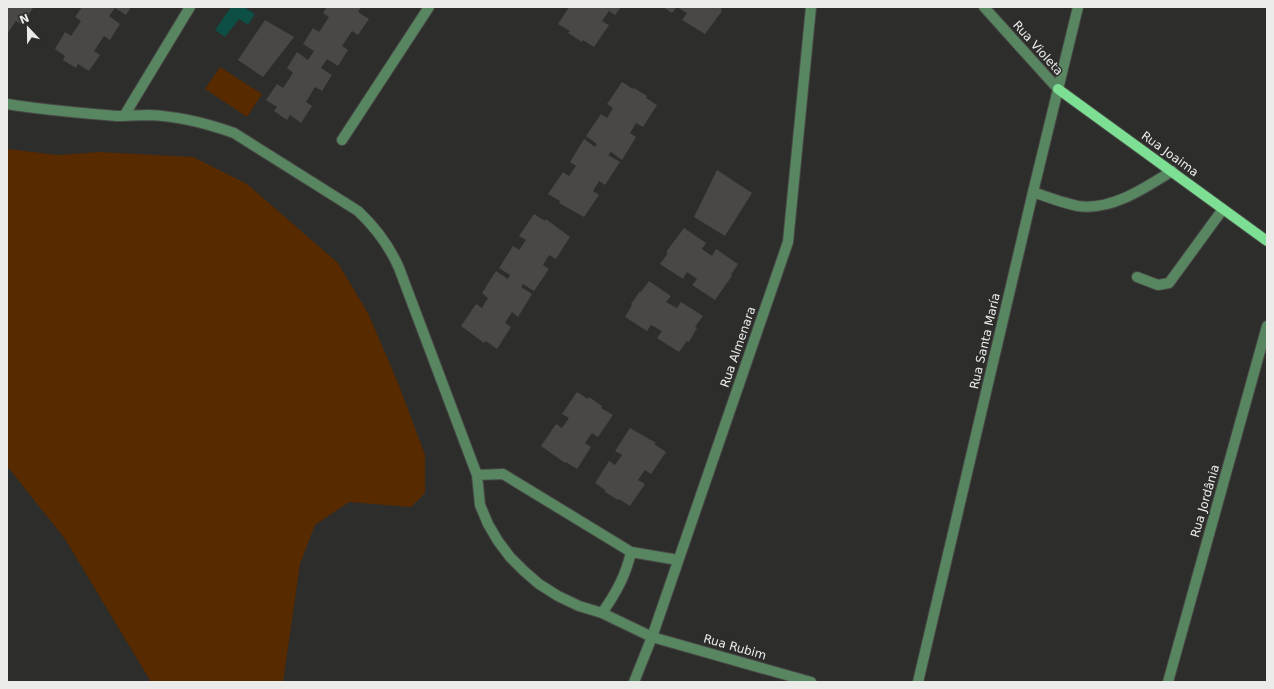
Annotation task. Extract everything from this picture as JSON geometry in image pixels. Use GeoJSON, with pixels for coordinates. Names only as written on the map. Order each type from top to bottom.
{"type":"FeatureCollection","features":[{"type":"Feature","properties":{"kind":"main road","name":"Rua Joaima"},"geometry":{"type":"LineString","coordinates":[[1058,88],[1267,241]]}},
{"type":"Feature","properties":{"kind":"street"},"geometry":{"type":"LineString","coordinates":[[124,116],[190,7]]}},
{"type":"Feature","properties":{"kind":"street"},"geometry":{"type":"LineString","coordinates":[[342,140],[429,7]]}},
{"type":"Feature","properties":{"kind":"street","name":"Rua Almenara"},"geometry":{"type":"LineString","coordinates":[[634,682],[652,637],[788,242],[811,7]]}},
{"type":"Feature","properties":{"kind":"street","name":"Rua Violeta"},"geometry":{"type":"LineString","coordinates":[[984,7],[1058,88]]}},
{"type":"Feature","properties":{"kind":"street","name":"Rua Santa María"},"geometry":{"type":"LineString","coordinates":[[918,682],[1078,7]]}},
{"type":"Feature","properties":{"kind":"street","name":"Rua Rubim"},"geometry":{"type":"LineString","coordinates":[[7,104],[71,112],[124,116],[147,115],[192,120],[213,126],[234,133],[358,211],[371,223],[392,252],[477,475],[480,505],[488,524],[510,557],[539,584],[558,596],[579,606],[602,612],[652,637],[811,682]]}},
{"type":"Feature","properties":{"kind":"street"},"geometry":{"type":"LineString","coordinates":[[1033,192],[1078,206],[1099,206],[1136,193],[1172,171]]}},
{"type":"Feature","properties":{"kind":"street"},"geometry":{"type":"LineString","coordinates":[[1137,277],[1158,285],[1169,283],[1223,209]]}},
{"type":"Feature","properties":{"kind":"street","name":"Rua Jordânia"},"geometry":{"type":"LineString","coordinates":[[1168,682],[1267,326]]}},
{"type":"Feature","properties":{"kind":"street"},"geometry":{"type":"LineString","coordinates":[[477,475],[503,474],[631,552],[678,560]]}},
{"type":"Feature","properties":{"kind":"street"},"geometry":{"type":"LineString","coordinates":[[602,612],[623,581],[631,552]]}},
{"type":"Feature","properties":{"kind":"shaded area"},"geometry":{"type":"Polygon","coordinates":[[[231,7],[244,7],[255,14],[248,25],[239,19],[225,37],[215,30],[231,7]]]}},
{"type":"Feature","properties":{"kind":"shaded area"},"geometry":{"type":"Polygon","coordinates":[[[220,67],[262,94],[247,117],[205,89],[220,67]]]}},
{"type":"Feature","properties":{"kind":"shaded area"},"geometry":{"type":"Polygon","coordinates":[[[7,149],[58,155],[99,152],[193,157],[247,184],[338,263],[368,313],[398,383],[425,455],[425,493],[411,507],[349,502],[315,525],[300,564],[283,682],[151,682],[65,539],[7,466],[7,149]]]}},
{"type":"Feature","properties":{"kind":"building"},"geometry":{"type":"Polygon","coordinates":[[[7,7],[33,8],[22,25],[16,21],[7,34],[7,7]]]}},
{"type":"Feature","properties":{"kind":"building"},"geometry":{"type":"Polygon","coordinates":[[[82,7],[131,7],[126,15],[115,8],[109,16],[120,24],[110,40],[104,36],[94,51],[100,55],[89,71],[78,64],[76,68],[63,60],[65,56],[55,49],[65,32],[71,36],[81,21],[75,17],[82,7]]]}},
{"type":"Feature","properties":{"kind":"building"},"geometry":{"type":"Polygon","coordinates":[[[327,7],[361,7],[358,12],[369,19],[358,35],[352,31],[342,46],[348,50],[338,66],[327,59],[321,68],[332,75],[322,91],[315,87],[306,102],[312,106],[301,123],[290,115],[287,120],[274,111],[277,107],[266,100],[277,84],[283,88],[293,73],[287,68],[297,52],[308,60],[314,51],[303,44],[313,28],[319,32],[329,17],[323,13],[327,7]]]}},
{"type":"Feature","properties":{"kind":"building"},"geometry":{"type":"Polygon","coordinates":[[[569,7],[621,7],[615,15],[609,11],[602,21],[609,25],[594,47],[583,40],[582,42],[568,33],[570,31],[558,24],[569,7]]]}},
{"type":"Feature","properties":{"kind":"building"},"geometry":{"type":"Polygon","coordinates":[[[663,7],[677,7],[672,13],[663,7]]]}},
{"type":"Feature","properties":{"kind":"building"},"geometry":{"type":"Polygon","coordinates":[[[677,7],[722,7],[722,11],[705,34],[682,20],[687,13],[677,7]]]}},
{"type":"Feature","properties":{"kind":"building"},"geometry":{"type":"Polygon","coordinates":[[[265,20],[294,37],[263,77],[238,60],[265,20]]]}},
{"type":"Feature","properties":{"kind":"building"},"geometry":{"type":"Polygon","coordinates":[[[622,82],[647,96],[646,98],[657,105],[643,127],[636,123],[630,133],[636,137],[622,160],[611,152],[608,155],[620,162],[605,185],[599,181],[593,191],[599,195],[584,217],[559,203],[560,201],[548,194],[563,172],[569,176],[576,166],[570,162],[584,139],[595,147],[597,144],[586,136],[601,114],[607,118],[613,108],[607,104],[622,82]]]}},
{"type":"Feature","properties":{"kind":"building"},"geometry":{"type":"Polygon","coordinates":[[[717,170],[752,193],[725,236],[694,217],[717,170]]]}},
{"type":"Feature","properties":{"kind":"building"},"geometry":{"type":"Polygon","coordinates":[[[534,214],[545,221],[546,219],[570,237],[556,259],[549,255],[543,265],[549,269],[534,291],[523,284],[521,287],[532,294],[518,317],[512,312],[505,323],[511,327],[497,349],[486,341],[484,343],[461,326],[476,304],[482,308],[488,298],[482,293],[496,271],[508,279],[510,275],[499,268],[513,246],[519,250],[526,240],[519,236],[534,214]]]}},
{"type":"Feature","properties":{"kind":"building"},"geometry":{"type":"Polygon","coordinates":[[[684,228],[706,243],[702,249],[712,256],[716,249],[738,264],[731,275],[732,276],[715,300],[692,285],[697,279],[687,272],[683,279],[660,264],[668,253],[666,252],[684,228]]]}},
{"type":"Feature","properties":{"kind":"building"},"geometry":{"type":"Polygon","coordinates":[[[649,281],[671,296],[666,302],[677,308],[681,302],[703,316],[695,327],[697,328],[689,342],[687,341],[679,352],[657,338],[662,331],[651,325],[647,331],[625,317],[632,305],[631,304],[649,281]]]}},
{"type":"Feature","properties":{"kind":"building"},"geometry":{"type":"Polygon","coordinates":[[[577,392],[588,399],[589,397],[602,406],[601,408],[613,415],[598,437],[592,433],[585,443],[591,447],[577,469],[566,462],[565,463],[541,446],[556,424],[562,428],[569,418],[562,414],[577,392]]]}},
{"type":"Feature","properties":{"kind":"building"},"geometry":{"type":"Polygon","coordinates":[[[630,428],[656,443],[654,444],[666,452],[651,474],[645,470],[638,480],[645,484],[630,506],[605,492],[605,490],[595,483],[609,461],[615,465],[622,455],[615,451],[630,428]]]}}]}
